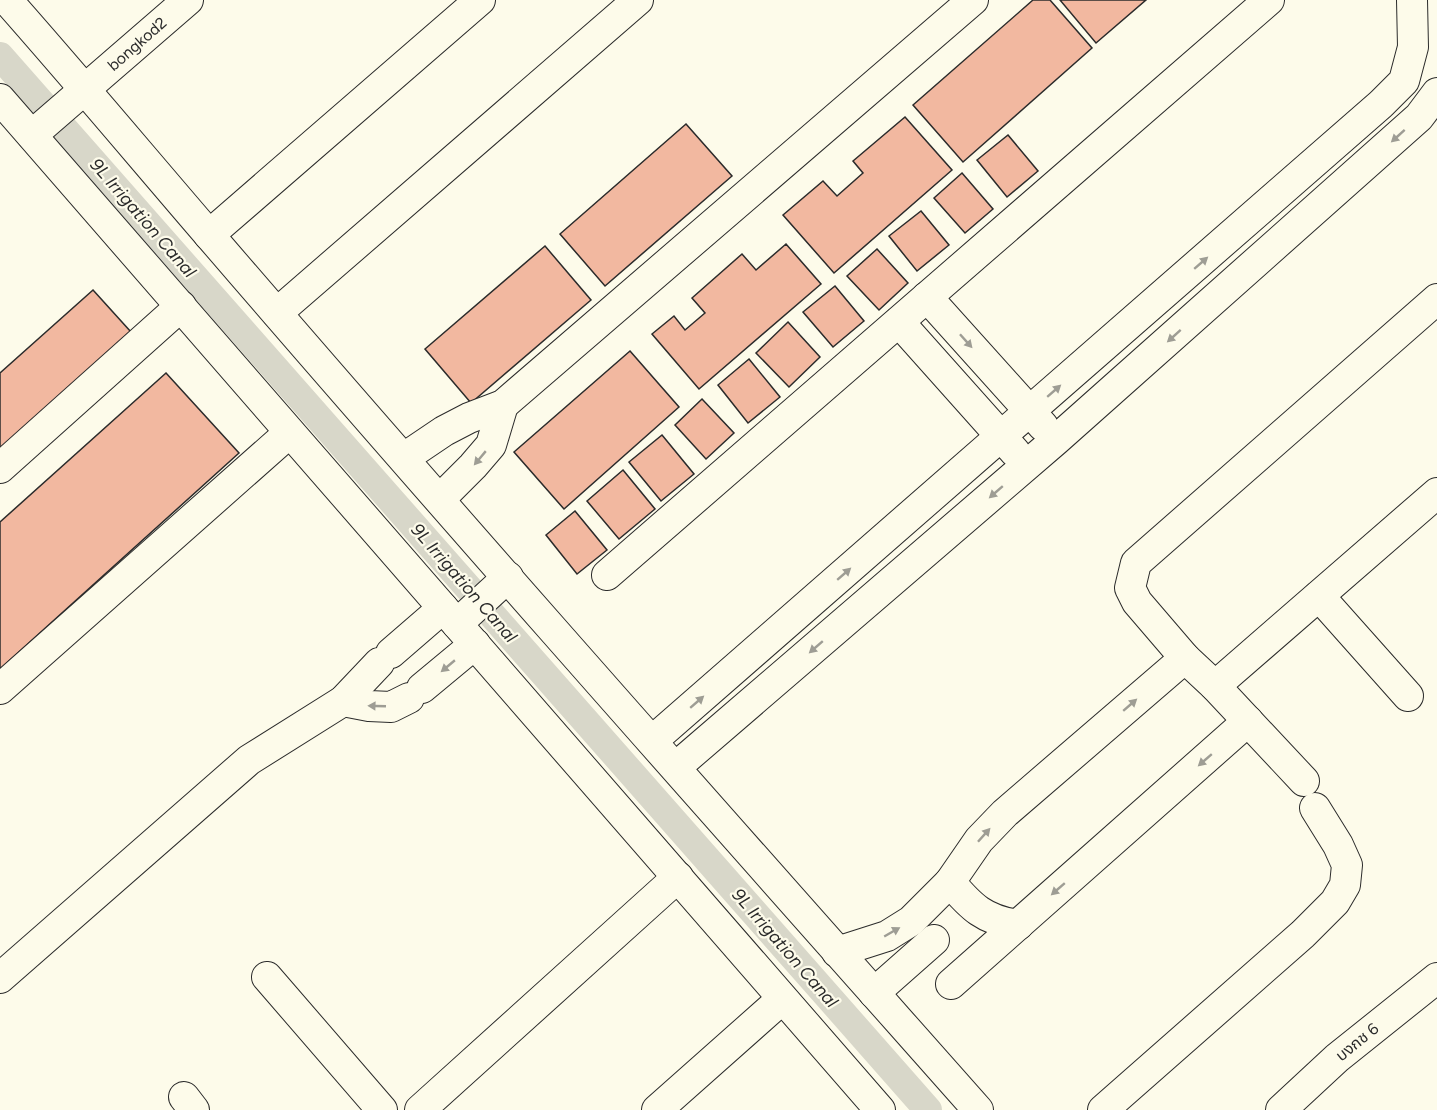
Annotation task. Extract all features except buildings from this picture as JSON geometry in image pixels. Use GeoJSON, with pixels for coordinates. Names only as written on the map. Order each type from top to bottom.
{"type":"FeatureCollection","features":[{"type":"Feature","properties":{"kind":"street"},"geometry":{"type":"LineString","coordinates":[[7,0],[82,93],[440,499],[506,580],[676,767],[978,1110]]}},
{"type":"Feature","properties":{"kind":"street","name":"bongkod2"},"geometry":{"type":"LineString","coordinates":[[39,129],[188,0]]}},
{"type":"Feature","properties":{"kind":"street"},"geometry":{"type":"LineString","coordinates":[[209,235],[480,0]]}},
{"type":"Feature","properties":{"kind":"street"},"geometry":{"type":"LineString","coordinates":[[277,313],[638,0]]}},
{"type":"Feature","properties":{"kind":"street"},"geometry":{"type":"LineString","coordinates":[[404,459],[444,431],[469,418],[503,405],[973,0]]}},
{"type":"Feature","properties":{"kind":"street"},"geometry":{"type":"LineString","coordinates":[[607,575],[1269,0]]}},
{"type":"Feature","properties":{"kind":"street"},"geometry":{"type":"LineString","coordinates":[[652,741],[1381,104],[1404,81],[1413,47],[1412,0]]}},
{"type":"Feature","properties":{"kind":"street"},"geometry":{"type":"LineString","coordinates":[[676,767],[1056,440],[1419,117],[1437,93]]}},
{"type":"Feature","properties":{"kind":"street"},"geometry":{"type":"LineString","coordinates":[[0,99],[39,129],[181,306],[289,433],[462,621],[782,999],[880,1110]]}},
{"type":"Feature","properties":{"kind":"street"},"geometry":{"type":"LineString","coordinates":[[927,297],[1056,440]]}},
{"type":"Feature","properties":{"kind":"street"},"geometry":{"type":"LineString","coordinates":[[1304,781],[1215,686],[1185,658],[1137,602],[1130,588],[1136,563],[1437,299]]}},
{"type":"Feature","properties":{"kind":"street"},"geometry":{"type":"LineString","coordinates":[[0,468],[181,306]]}},
{"type":"Feature","properties":{"kind":"street"},"geometry":{"type":"LineString","coordinates":[[899,322],[1027,465]]}},
{"type":"Feature","properties":{"kind":"street"},"geometry":{"type":"LineString","coordinates":[[440,499],[491,445],[503,405]]}},
{"type":"Feature","properties":{"kind":"street"},"geometry":{"type":"LineString","coordinates":[[0,689],[289,433]]}},
{"type":"Feature","properties":{"kind":"street"},"geometry":{"type":"LineString","coordinates":[[1215,686],[1436,495]]}},
{"type":"Feature","properties":{"kind":"street"},"geometry":{"type":"LineString","coordinates":[[343,701],[369,706],[391,706],[415,693],[462,621],[506,580]]}},
{"type":"Feature","properties":{"kind":"street"},"geometry":{"type":"LineString","coordinates":[[1319,596],[1408,696]]}},
{"type":"Feature","properties":{"kind":"street"},"geometry":{"type":"LineString","coordinates":[[0,978],[249,760],[343,701],[385,658],[462,621]]}},
{"type":"Feature","properties":{"kind":"street"},"geometry":{"type":"LineString","coordinates":[[837,952],[887,936],[911,921],[950,882],[979,840],[1005,813],[1185,658]]}},
{"type":"Feature","properties":{"kind":"street"},"geometry":{"type":"LineString","coordinates":[[743,663],[766,690]]}},
{"type":"Feature","properties":{"kind":"street"},"geometry":{"type":"LineString","coordinates":[[951,984],[1248,722]]}},
{"type":"Feature","properties":{"kind":"street"},"geometry":{"type":"LineString","coordinates":[[1103,1110],[1303,934],[1335,902],[1345,885],[1347,865],[1316,808]]}},
{"type":"Feature","properties":{"kind":"street"},"geometry":{"type":"LineString","coordinates":[[420,1110],[678,877]]}},
{"type":"Feature","properties":{"kind":"street"},"geometry":{"type":"LineString","coordinates":[[950,882],[972,907],[1001,922],[1018,925]]}},
{"type":"Feature","properties":{"kind":"street"},"geometry":{"type":"LineString","coordinates":[[874,993],[972,907]]}},
{"type":"Feature","properties":{"kind":"street"},"geometry":{"type":"LineString","coordinates":[[267,977],[382,1110]]}},
{"type":"Feature","properties":{"kind":"street","name":"บงกช 6"},"geometry":{"type":"LineString","coordinates":[[1281,1110],[1337,1058],[1437,978]]}},
{"type":"Feature","properties":{"kind":"street"},"geometry":{"type":"LineString","coordinates":[[657,1110],[782,999]]}},
{"type":"Feature","properties":{"kind":"waterway","name":"9L Irrigation Canal"},"geometry":{"type":"LineString","coordinates":[[0,56],[928,1110]]}}]}
